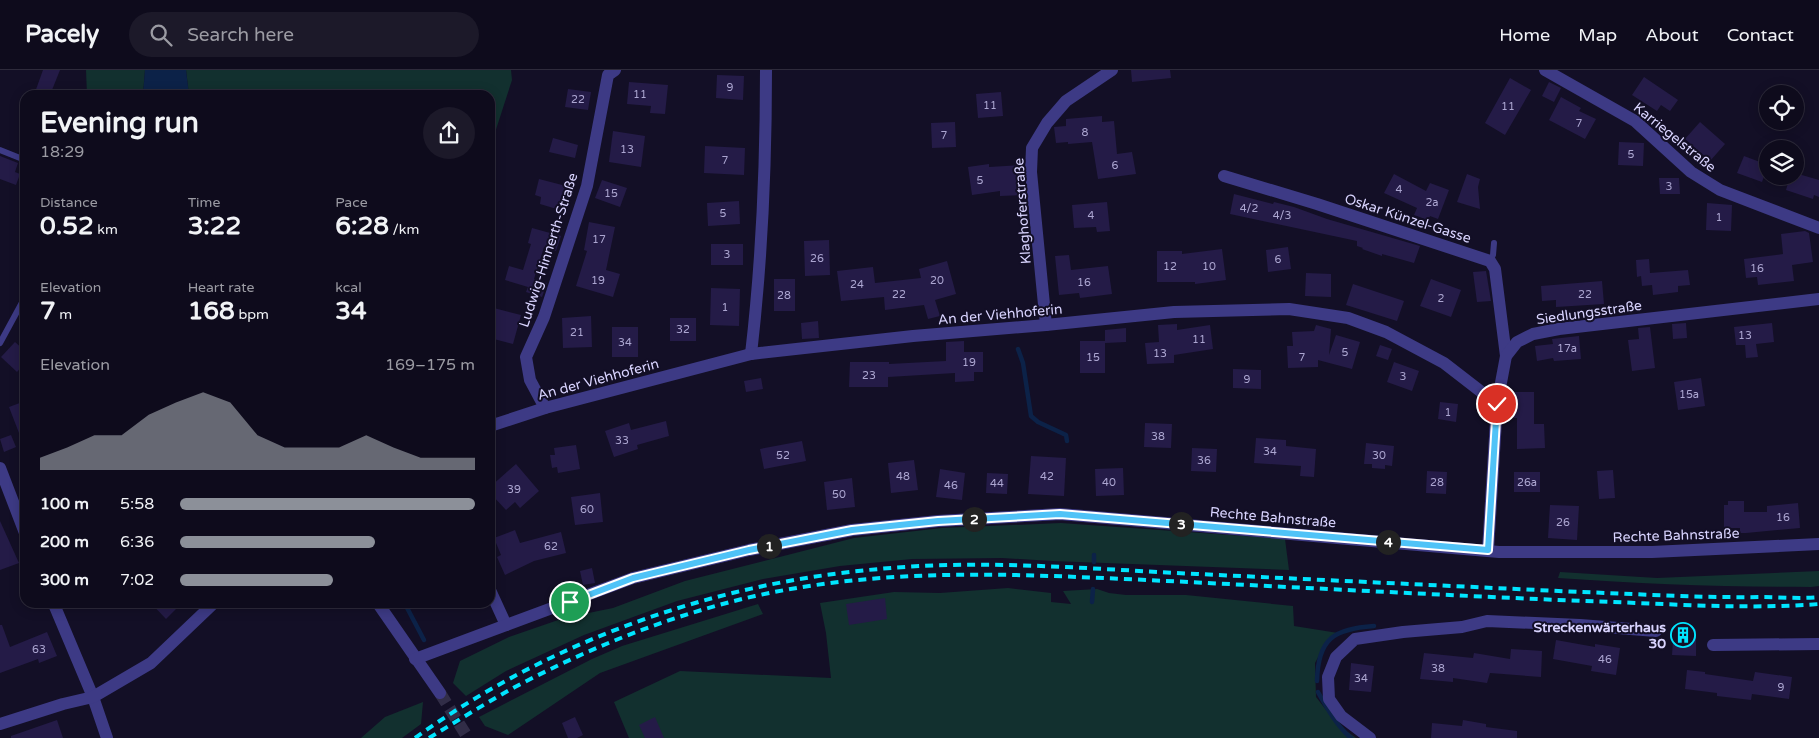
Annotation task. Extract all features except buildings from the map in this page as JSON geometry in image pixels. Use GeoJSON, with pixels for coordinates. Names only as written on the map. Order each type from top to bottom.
{"type":"FeatureCollection","features":[{"type":"Feature","properties":{"kind":"street","name":"Ludwig-Hinnerth-Straße"},"geometry":{"type":"LineString","coordinates":[[545,408],[530,380],[526,356],[544,317],[587,186],[608,75],[615,70]]}},
{"type":"Feature","properties":{"kind":"street"},"geometry":{"type":"LineString","coordinates":[[750,354],[758,292],[761,245],[766,140],[766,70]]}},
{"type":"Feature","properties":{"kind":"street","name":"Klaghoferstraße"},"geometry":{"type":"LineString","coordinates":[[1046,325],[1031,172],[1032,148],[1046,123],[1066,101],[1112,70]]}},
{"type":"Feature","properties":{"kind":"street","name":"Karriegelstraße"},"geometry":{"type":"LineString","coordinates":[[1545,70],[1635,121],[1691,172],[1706,183],[1819,228]]}},
{"type":"Feature","properties":{"kind":"street","name":"Oskar Künzel-Gasse"},"geometry":{"type":"LineString","coordinates":[[1224,176],[1326,207],[1490,261]]}},
{"type":"Feature","properties":{"kind":"street"},"geometry":{"type":"LineString","coordinates":[[1488,550],[1497,404],[1506,356],[1495,269],[1490,261]]}},
{"type":"Feature","properties":{"kind":"street","name":"Siedlungsstraße"},"geometry":{"type":"LineString","coordinates":[[1506,356],[1518,342],[1533,334],[1559,329],[1819,299]]}},
{"type":"Feature","properties":{"kind":"street","name":"An der Viehhoferin"},"geometry":{"type":"LineString","coordinates":[[495,424],[545,408],[750,354],[912,336],[1174,312],[1289,309],[1348,318],[1386,332],[1444,363],[1497,404]]}},
{"type":"Feature","properties":{"kind":"street"},"geometry":{"type":"LineString","coordinates":[[1,474],[20,521]]}},
{"type":"Feature","properties":{"kind":"street","name":"Rechte Bahnstraße"},"geometry":{"type":"LineString","coordinates":[[415,659],[633,578],[733,554],[852,530],[938,521],[1060,514],[1488,550],[1652,552],[1819,544]]}},
{"type":"Feature","properties":{"kind":"street"},"geometry":{"type":"LineString","coordinates":[[495,601],[506,626]]}},
{"type":"Feature","properties":{"kind":"street"},"geometry":{"type":"LineString","coordinates":[[55,608],[107,738]]}},
{"type":"Feature","properties":{"kind":"street"},"geometry":{"type":"LineString","coordinates":[[0,724],[92,697],[150,663],[209,608]]}},
{"type":"Feature","properties":{"kind":"street"},"geometry":{"type":"LineString","coordinates":[[381,608],[440,693]]}},
{"type":"Feature","properties":{"kind":"street"},"geometry":{"type":"LineString","coordinates":[[1370,738],[1340,716],[1329,700],[1328,677],[1336,657],[1355,639],[1403,632],[1462,627],[1486,615],[1656,631]]}},
{"type":"Feature","properties":{"kind":"street"},"geometry":{"type":"LineString","coordinates":[[1713,645],[1819,644]]}},
{"type":"Feature","properties":{"kind":"lane"},"geometry":{"type":"LineString","coordinates":[[0,150],[20,158]]}},
{"type":"Feature","properties":{"kind":"lane"},"geometry":{"type":"LineString","coordinates":[[1490,261],[1493,255],[1494,243]]}},
{"type":"Feature","properties":{"kind":"lane"},"geometry":{"type":"LineString","coordinates":[[0,343],[20,306]]}},
{"type":"Feature","properties":{"kind":"green space"},"geometry":{"type":"Polygon","coordinates":[[[86,70],[145,70],[143,90],[87,90],[86,70]]]}},
{"type":"Feature","properties":{"kind":"green space"},"geometry":{"type":"Polygon","coordinates":[[[186,70],[511,70],[512,80],[495,133],[495,90],[188,90],[186,70]]]}},
{"type":"Feature","properties":{"kind":"green space"},"geometry":{"type":"Polygon","coordinates":[[[1061,523],[1285,539],[1289,570],[1002,558],[912,559],[840,566],[763,579],[677,601],[584,635],[506,671],[466,696],[453,683],[460,661],[509,637],[564,618],[613,608],[685,581],[854,538],[942,528],[1061,523]]]}},
{"type":"Feature","properties":{"kind":"green space"},"geometry":{"type":"Polygon","coordinates":[[[1819,571],[1819,586],[1811,587],[1684,585],[1558,578],[1560,572],[1657,578],[1819,571]]]}},
{"type":"Feature","properties":{"kind":"green space"},"geometry":{"type":"Polygon","coordinates":[[[1008,588],[1051,593],[1051,602],[1071,604],[1063,591],[1097,589],[1126,595],[1186,595],[1293,606],[1294,626],[1338,633],[1323,648],[1315,663],[1316,697],[1338,725],[1356,738],[629,738],[614,702],[680,671],[831,678],[826,633],[820,603],[894,592],[940,593],[1008,588]]]}},
{"type":"Feature","properties":{"kind":"green space"},"geometry":{"type":"Polygon","coordinates":[[[758,604],[763,614],[600,673],[508,735],[485,726],[479,717],[592,659],[622,646],[758,604]]]}},
{"type":"Feature","properties":{"kind":"green space"},"geometry":{"type":"Polygon","coordinates":[[[423,702],[421,724],[402,738],[361,738],[385,717],[423,702]]]}},
{"type":"Feature","properties":{"kind":"water"},"geometry":{"type":"Polygon","coordinates":[[[145,70],[186,70],[188,90],[143,90],[145,70]]]}},
{"type":"Feature","properties":{"kind":"waterway"},"geometry":{"type":"LineString","coordinates":[[1018,349],[1023,363],[1031,416],[1038,422],[1066,435],[1067,441]]}},
{"type":"Feature","properties":{"kind":"waterway"},"geometry":{"type":"LineString","coordinates":[[1094,555],[1094,562]]}},
{"type":"Feature","properties":{"kind":"waterway"},"geometry":{"type":"LineString","coordinates":[[1092,602],[1093,589]]}},
{"type":"Feature","properties":{"kind":"waterway"},"geometry":{"type":"LineString","coordinates":[[407,608],[424,640]]}},
{"type":"Feature","properties":{"kind":"waterway"},"geometry":{"type":"LineString","coordinates":[[1317,681],[1321,655],[1325,645],[1331,638],[1348,630],[1374,626]]}},
{"type":"Feature","properties":{"kind":"waterway"},"geometry":{"type":"LineString","coordinates":[[1318,692],[1337,722],[1351,738]]}},
{"type":"Feature","properties":{"kind":"tunnel"},"geometry":{"type":"LineString","coordinates":[[440,693],[468,738]]}},
{"type":"Feature","properties":{"kind":"railway"},"geometry":{"type":"LineString","coordinates":[[415,738],[467,703],[521,673],[577,646],[635,622],[695,603],[755,588],[817,576],[879,569],[958,565],[1038,566],[1648,595],[1819,597]]}},
{"type":"Feature","properties":{"kind":"railway"},"geometry":{"type":"LineString","coordinates":[[429,738],[544,672],[632,634],[693,613],[755,596],[853,580],[951,575],[1048,576],[1701,606],[1790,606],[1819,604]]}},
{"type":"Feature","properties":{"kind":"place","name":"Streckenwärterhaus 30"},"geometry":{"type":"Point","coordinates":[1683,635]}},
{"type":"Feature","properties":{"kind":"route"},"geometry":{"type":"LineString","coordinates":[[570,602],[633,578],[749,550],[852,530],[938,521],[1060,514],[1488,550],[1497,404]]}}]}
